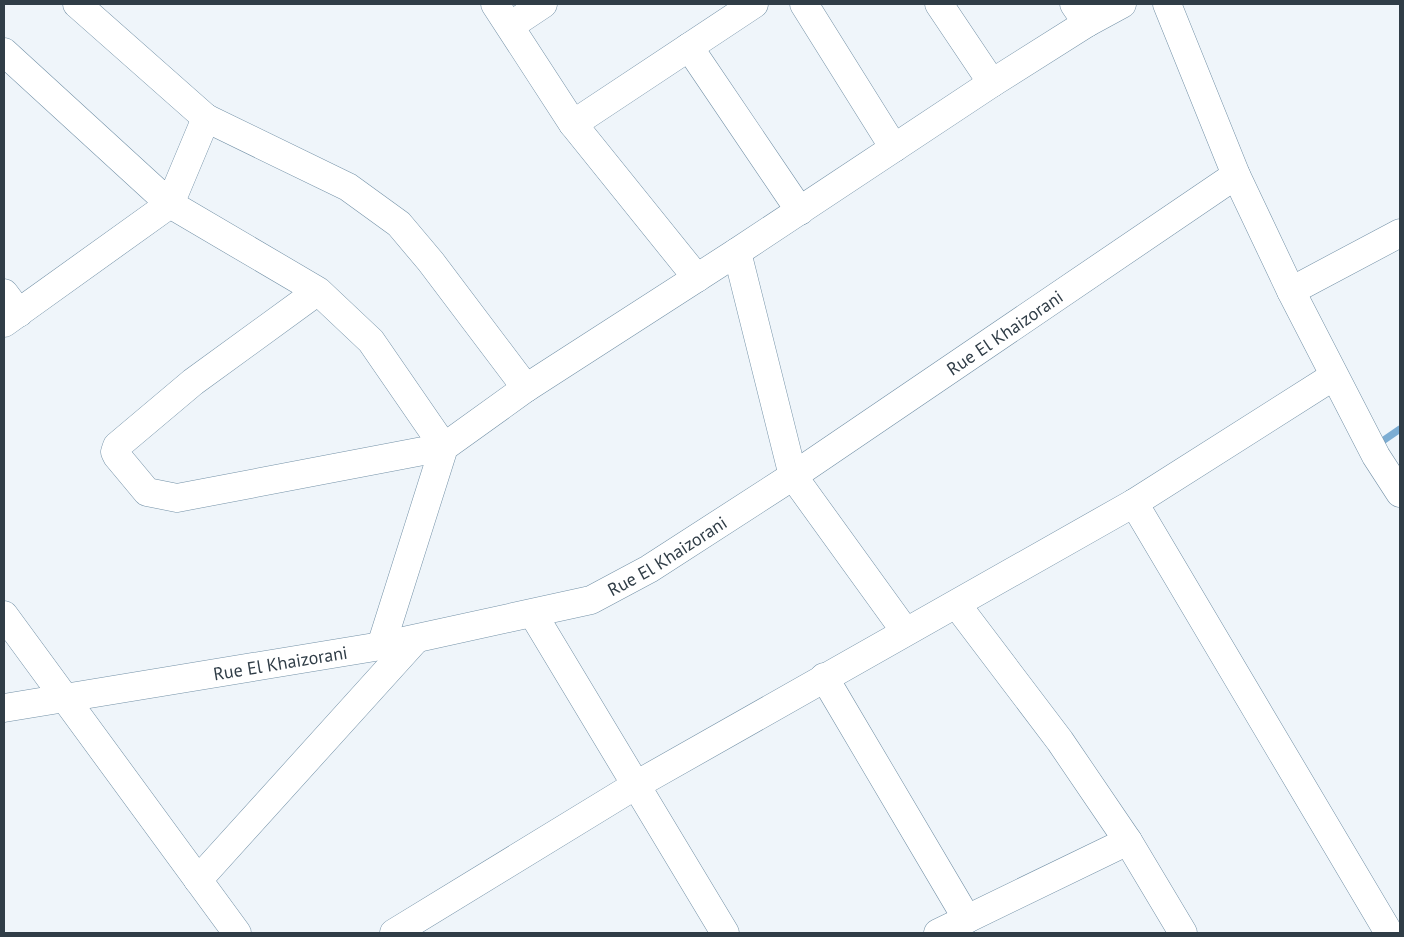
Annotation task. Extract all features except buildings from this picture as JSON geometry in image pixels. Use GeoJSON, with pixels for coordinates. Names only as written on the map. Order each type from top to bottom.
{"type":"FeatureCollection","features":[{"type":"Feature","properties":{"kind":"street"},"geometry":{"type":"LineString","coordinates":[[77,4],[206,118],[348,187],[399,224],[431,262],[526,388]]}},
{"type":"Feature","properties":{"kind":"street"},"geometry":{"type":"LineString","coordinates":[[543,4],[503,15],[573,124],[697,278]]}},
{"type":"Feature","properties":{"kind":"street"},"geometry":{"type":"LineString","coordinates":[[573,124],[754,4]]}},
{"type":"Feature","properties":{"kind":"street"},"geometry":{"type":"LineString","coordinates":[[804,4],[894,148]]}},
{"type":"Feature","properties":{"kind":"street"},"geometry":{"type":"LineString","coordinates":[[939,4],[992,82]]}},
{"type":"Feature","properties":{"kind":"street"},"geometry":{"type":"LineString","coordinates":[[318,291],[186,388],[117,446],[115,452],[117,456],[147,492],[176,498],[444,447],[526,388],[800,211],[992,82],[1080,13],[1122,4]]}},
{"type":"Feature","properties":{"kind":"street"},"geometry":{"type":"LineString","coordinates":[[1167,4],[1236,176],[1290,291],[1334,376],[1388,452],[1400,493]]}},
{"type":"Feature","properties":{"kind":"street"},"geometry":{"type":"LineString","coordinates":[[689,47],[800,211]]}},
{"type":"Feature","properties":{"kind":"street"},"geometry":{"type":"LineString","coordinates":[[4,52],[170,204],[318,291],[371,341],[444,447]]}},
{"type":"Feature","properties":{"kind":"street"},"geometry":{"type":"LineString","coordinates":[[9,310],[170,204],[206,118]]}},
{"type":"Feature","properties":{"kind":"street","name":"Rue El Khaizorani"},"geometry":{"type":"LineString","coordinates":[[4,708],[381,646],[591,600],[649,569],[793,476],[1236,176]]}},
{"type":"Feature","properties":{"kind":"street"},"geometry":{"type":"LineString","coordinates":[[1290,291],[1400,233]]}},
{"type":"Feature","properties":{"kind":"street"},"geometry":{"type":"LineString","coordinates":[[737,252],[793,476],[906,631]]}},
{"type":"Feature","properties":{"kind":"street"},"geometry":{"type":"LineString","coordinates":[[394,933],[636,785],[1134,503],[1334,376]]}},
{"type":"Feature","properties":{"kind":"street"},"geometry":{"type":"LineString","coordinates":[[381,646],[444,447]]}},
{"type":"Feature","properties":{"kind":"street"},"geometry":{"type":"LineString","coordinates":[[1134,503],[1389,933]]}},
{"type":"Feature","properties":{"kind":"street"},"geometry":{"type":"LineString","coordinates":[[957,604],[1060,741],[1128,841],[1183,933]]}},
{"type":"Feature","properties":{"kind":"street"},"geometry":{"type":"LineString","coordinates":[[533,614],[725,933]]}},
{"type":"Feature","properties":{"kind":"street"},"geometry":{"type":"LineString","coordinates":[[4,615],[236,933]]}},
{"type":"Feature","properties":{"kind":"street"},"geometry":{"type":"LineString","coordinates":[[198,880],[416,639]]}},
{"type":"Feature","properties":{"kind":"street"},"geometry":{"type":"LineString","coordinates":[[824,678],[967,919]]}},
{"type":"Feature","properties":{"kind":"street"},"geometry":{"type":"LineString","coordinates":[[938,933],[1128,841]]}},
{"type":"Feature","properties":{"kind":"waterway"},"geometry":{"type":"LineString","coordinates":[[1384,440],[1400,429]]}}]}
